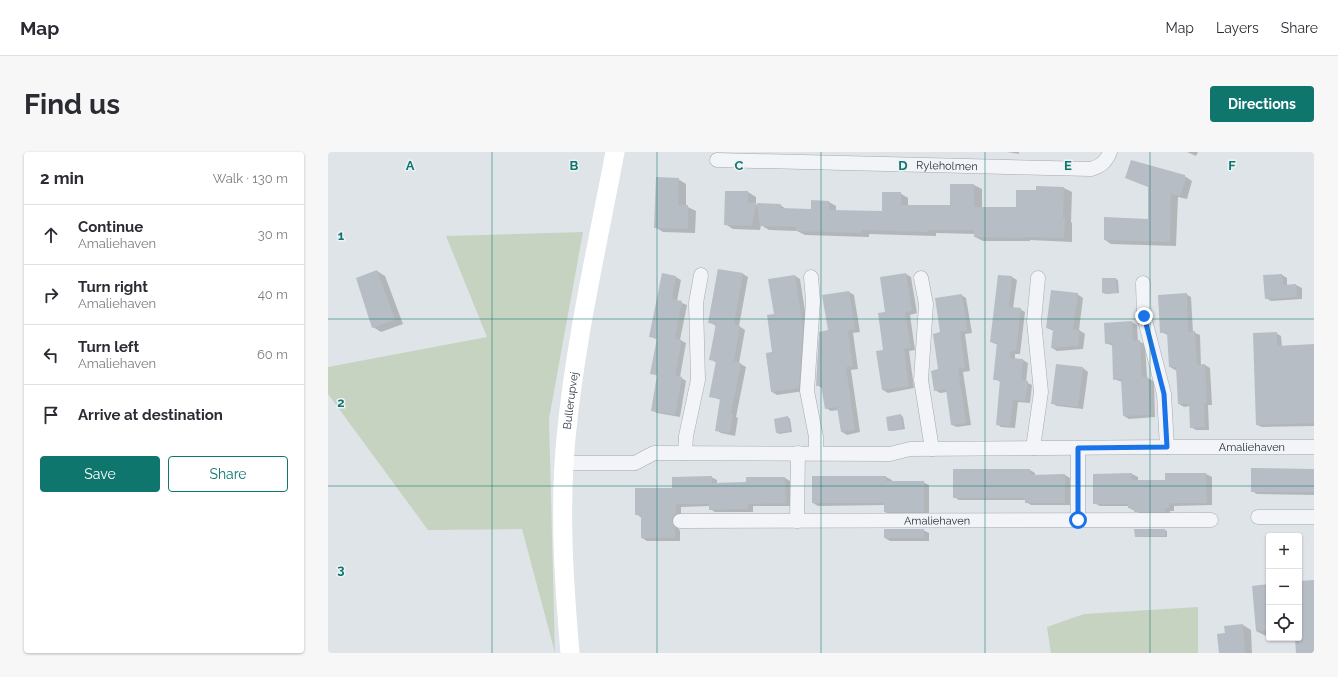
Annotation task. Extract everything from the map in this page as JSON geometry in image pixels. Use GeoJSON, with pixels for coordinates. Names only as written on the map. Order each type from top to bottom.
{"type":"FeatureCollection","features":[{"type":"Feature","properties":{"kind":"street","name":"Bullerupvej"},"geometry":{"type":"LineString","coordinates":[[570,653],[564,558],[563,498],[566,440],[574,369],[615,152]]}},
{"type":"Feature","properties":{"kind":"street","name":"Ryleholmen"},"geometry":{"type":"LineString","coordinates":[[716,160],[752,156],[1091,169],[1103,163],[1110,152]]}},
{"type":"Feature","properties":{"kind":"street"},"geometry":{"type":"LineString","coordinates":[[685,453],[686,436],[698,380],[696,303],[701,275]]}},
{"type":"Feature","properties":{"kind":"street"},"geometry":{"type":"LineString","coordinates":[[811,277],[813,301],[807,391],[816,437],[816,453]]}},
{"type":"Feature","properties":{"kind":"street"},"geometry":{"type":"LineString","coordinates":[[921,278],[926,304],[921,380],[932,449]]}},
{"type":"Feature","properties":{"kind":"street"},"geometry":{"type":"LineString","coordinates":[[1033,448],[1042,392],[1034,321],[1038,278]]}},
{"type":"Feature","properties":{"kind":"street"},"geometry":{"type":"LineString","coordinates":[[1143,283],[1144,316],[1164,394],[1167,447]]}},
{"type":"Feature","properties":{"kind":"street","name":"Amaliehaven"},"geometry":{"type":"LineString","coordinates":[[565,463],[634,463],[654,453],[890,454],[910,449],[1314,447]]}},
{"type":"Feature","properties":{"kind":"street"},"geometry":{"type":"LineString","coordinates":[[1078,448],[1078,520]]}},
{"type":"Feature","properties":{"kind":"street"},"geometry":{"type":"LineString","coordinates":[[797,521],[798,453]]}},
{"type":"Feature","properties":{"kind":"street"},"geometry":{"type":"LineString","coordinates":[[1258,517],[1314,517]]}},
{"type":"Feature","properties":{"kind":"street","name":"Amaliehaven"},"geometry":{"type":"LineString","coordinates":[[680,521],[1211,520]]}},
{"type":"Feature","properties":{"kind":"green space"},"geometry":{"type":"Polygon","coordinates":[[[583,232],[549,419],[555,653],[522,529],[428,530],[328,394],[328,367],[487,337],[446,236],[583,232]]]}},
{"type":"Feature","properties":{"kind":"green space"},"geometry":{"type":"Polygon","coordinates":[[[1198,607],[1198,653],[1051,653],[1047,627],[1084,614],[1198,607]]]}},
{"type":"Feature","properties":{"kind":"building"},"geometry":{"type":"Polygon","coordinates":[[[1131,160],[1185,175],[1185,181],[1180,196],[1171,194],[1170,242],[1104,240],[1104,217],[1148,219],[1148,187],[1125,178],[1131,160]]]}},
{"type":"Feature","properties":{"kind":"building"},"geometry":{"type":"Polygon","coordinates":[[[656,177],[679,178],[678,205],[688,205],[688,229],[654,228],[656,177]]]}},
{"type":"Feature","properties":{"kind":"building"},"geometry":{"type":"Polygon","coordinates":[[[950,184],[974,184],[974,207],[1016,207],[1016,190],[1036,190],[1036,186],[1064,187],[1064,238],[974,237],[974,230],[928,230],[928,232],[862,230],[862,233],[796,231],[796,227],[760,226],[757,203],[781,204],[780,208],[811,209],[811,200],[829,201],[829,210],[882,211],[882,192],[901,192],[901,205],[950,205],[950,184]]]}},
{"type":"Feature","properties":{"kind":"building"},"geometry":{"type":"Polygon","coordinates":[[[725,191],[748,191],[748,203],[756,203],[752,226],[724,225],[725,191]]]}},
{"type":"Feature","properties":{"kind":"building"},"geometry":{"type":"Polygon","coordinates":[[[718,269],[743,273],[734,324],[740,326],[734,361],[741,363],[731,413],[733,414],[730,433],[715,431],[720,399],[709,397],[716,361],[709,360],[716,324],[708,323],[718,269]]]}},
{"type":"Feature","properties":{"kind":"building"},"geometry":{"type":"Polygon","coordinates":[[[377,270],[395,320],[372,328],[356,278],[377,270]]]}},
{"type":"Feature","properties":{"kind":"building"},"geometry":{"type":"Polygon","coordinates":[[[662,273],[676,276],[672,299],[682,301],[675,339],[682,340],[675,375],[682,377],[675,415],[651,411],[657,375],[650,374],[657,338],[649,337],[662,273]]]}},
{"type":"Feature","properties":{"kind":"building"},"geometry":{"type":"Polygon","coordinates":[[[906,273],[912,311],[905,312],[911,347],[904,349],[909,386],[882,390],[876,351],[883,350],[878,313],[885,312],[880,277],[906,273]]]}},
{"type":"Feature","properties":{"kind":"building"},"geometry":{"type":"Polygon","coordinates":[[[1282,274],[1283,285],[1296,284],[1297,297],[1265,299],[1263,275],[1282,274]]]}},
{"type":"Feature","properties":{"kind":"building"},"geometry":{"type":"Polygon","coordinates":[[[795,275],[803,327],[799,388],[771,392],[766,353],[772,352],[767,315],[774,314],[768,279],[795,275]]]}},
{"type":"Feature","properties":{"kind":"building"},"geometry":{"type":"Polygon","coordinates":[[[998,275],[1012,276],[1009,307],[1021,308],[1016,351],[1010,352],[1010,358],[1023,359],[1021,380],[1028,381],[1025,401],[1013,400],[1010,426],[996,425],[1000,380],[993,380],[997,343],[990,342],[998,275]]]}},
{"type":"Feature","properties":{"kind":"building"},"geometry":{"type":"Polygon","coordinates":[[[1102,278],[1116,278],[1117,293],[1102,293],[1102,278]]]}},
{"type":"Feature","properties":{"kind":"building"},"geometry":{"type":"Polygon","coordinates":[[[1051,290],[1078,293],[1073,329],[1080,330],[1078,346],[1051,348],[1053,329],[1046,328],[1051,290]]]}},
{"type":"Feature","properties":{"kind":"building"},"geometry":{"type":"Polygon","coordinates":[[[849,291],[855,329],[848,330],[853,366],[846,367],[855,430],[841,432],[837,407],[825,409],[821,385],[816,386],[819,332],[828,330],[822,295],[849,291]]]}},
{"type":"Feature","properties":{"kind":"building"},"geometry":{"type":"Polygon","coordinates":[[[1187,293],[1188,332],[1195,331],[1197,365],[1205,364],[1207,403],[1204,403],[1205,427],[1190,428],[1189,404],[1178,404],[1176,367],[1169,367],[1167,332],[1160,333],[1158,295],[1187,293]]]}},
{"type":"Feature","properties":{"kind":"building"},"geometry":{"type":"Polygon","coordinates":[[[962,294],[967,330],[960,332],[965,368],[958,369],[966,423],[951,425],[946,389],[934,391],[931,371],[938,369],[933,334],[940,332],[935,298],[962,294]]]}},
{"type":"Feature","properties":{"kind":"building"},"geometry":{"type":"Polygon","coordinates":[[[1132,321],[1133,341],[1140,340],[1142,377],[1148,377],[1150,415],[1123,416],[1121,379],[1113,380],[1112,343],[1105,344],[1104,323],[1132,321]]]}},
{"type":"Feature","properties":{"kind":"building"},"geometry":{"type":"Polygon","coordinates":[[[1277,332],[1277,346],[1314,344],[1314,423],[1256,425],[1253,333],[1277,332]]]}},
{"type":"Feature","properties":{"kind":"building"},"geometry":{"type":"Polygon","coordinates":[[[1056,364],[1083,367],[1078,407],[1051,404],[1056,364]]]}},
{"type":"Feature","properties":{"kind":"building"},"geometry":{"type":"Polygon","coordinates":[[[901,414],[903,428],[888,431],[886,417],[901,414]]]}},
{"type":"Feature","properties":{"kind":"building"},"geometry":{"type":"Polygon","coordinates":[[[788,416],[790,431],[776,433],[774,419],[788,416]]]}},
{"type":"Feature","properties":{"kind":"building"},"geometry":{"type":"Polygon","coordinates":[[[1251,468],[1314,469],[1314,492],[1251,492],[1251,468]]]}},
{"type":"Feature","properties":{"kind":"building"},"geometry":{"type":"Polygon","coordinates":[[[953,469],[1030,469],[1030,475],[1065,474],[1065,503],[1025,503],[1025,498],[953,498],[953,469]]]}},
{"type":"Feature","properties":{"kind":"building"},"geometry":{"type":"Polygon","coordinates":[[[1132,473],[1132,480],[1165,480],[1165,473],[1206,473],[1207,503],[1169,503],[1169,508],[1165,508],[1165,512],[1134,512],[1134,508],[1128,508],[1128,504],[1093,504],[1093,474],[1132,473]]]}},
{"type":"Feature","properties":{"kind":"building"},"geometry":{"type":"Polygon","coordinates":[[[712,476],[712,483],[746,482],[746,477],[785,477],[786,503],[748,504],[748,509],[709,510],[709,504],[676,504],[676,513],[673,516],[672,521],[675,527],[675,538],[641,538],[641,515],[635,515],[635,488],[672,488],[672,477],[712,476]]]}},
{"type":"Feature","properties":{"kind":"building"},"geometry":{"type":"Polygon","coordinates":[[[812,476],[886,476],[886,481],[924,481],[924,512],[884,512],[884,503],[812,503],[812,476]]]}},
{"type":"Feature","properties":{"kind":"building"},"geometry":{"type":"Polygon","coordinates":[[[884,529],[924,529],[924,538],[884,538],[884,529]]]}},
{"type":"Feature","properties":{"kind":"building"},"geometry":{"type":"Polygon","coordinates":[[[1134,529],[1165,529],[1165,536],[1135,537],[1134,529]]]}},
{"type":"Feature","properties":{"kind":"building"},"geometry":{"type":"Polygon","coordinates":[[[1314,580],[1314,653],[1296,653],[1295,641],[1302,641],[1302,581],[1314,580]]]}},
{"type":"Feature","properties":{"kind":"building"},"geometry":{"type":"Polygon","coordinates":[[[1266,584],[1266,630],[1256,631],[1252,586],[1266,584]]]}},
{"type":"Feature","properties":{"kind":"building"},"geometry":{"type":"Polygon","coordinates":[[[1243,624],[1245,653],[1219,653],[1217,634],[1225,633],[1224,626],[1243,624]]]}},
{"type":"Feature","properties":{"kind":"route"},"geometry":{"type":"LineString","coordinates":[[1078,520],[1078,448],[1167,447],[1164,394],[1144,316]]}}]}
